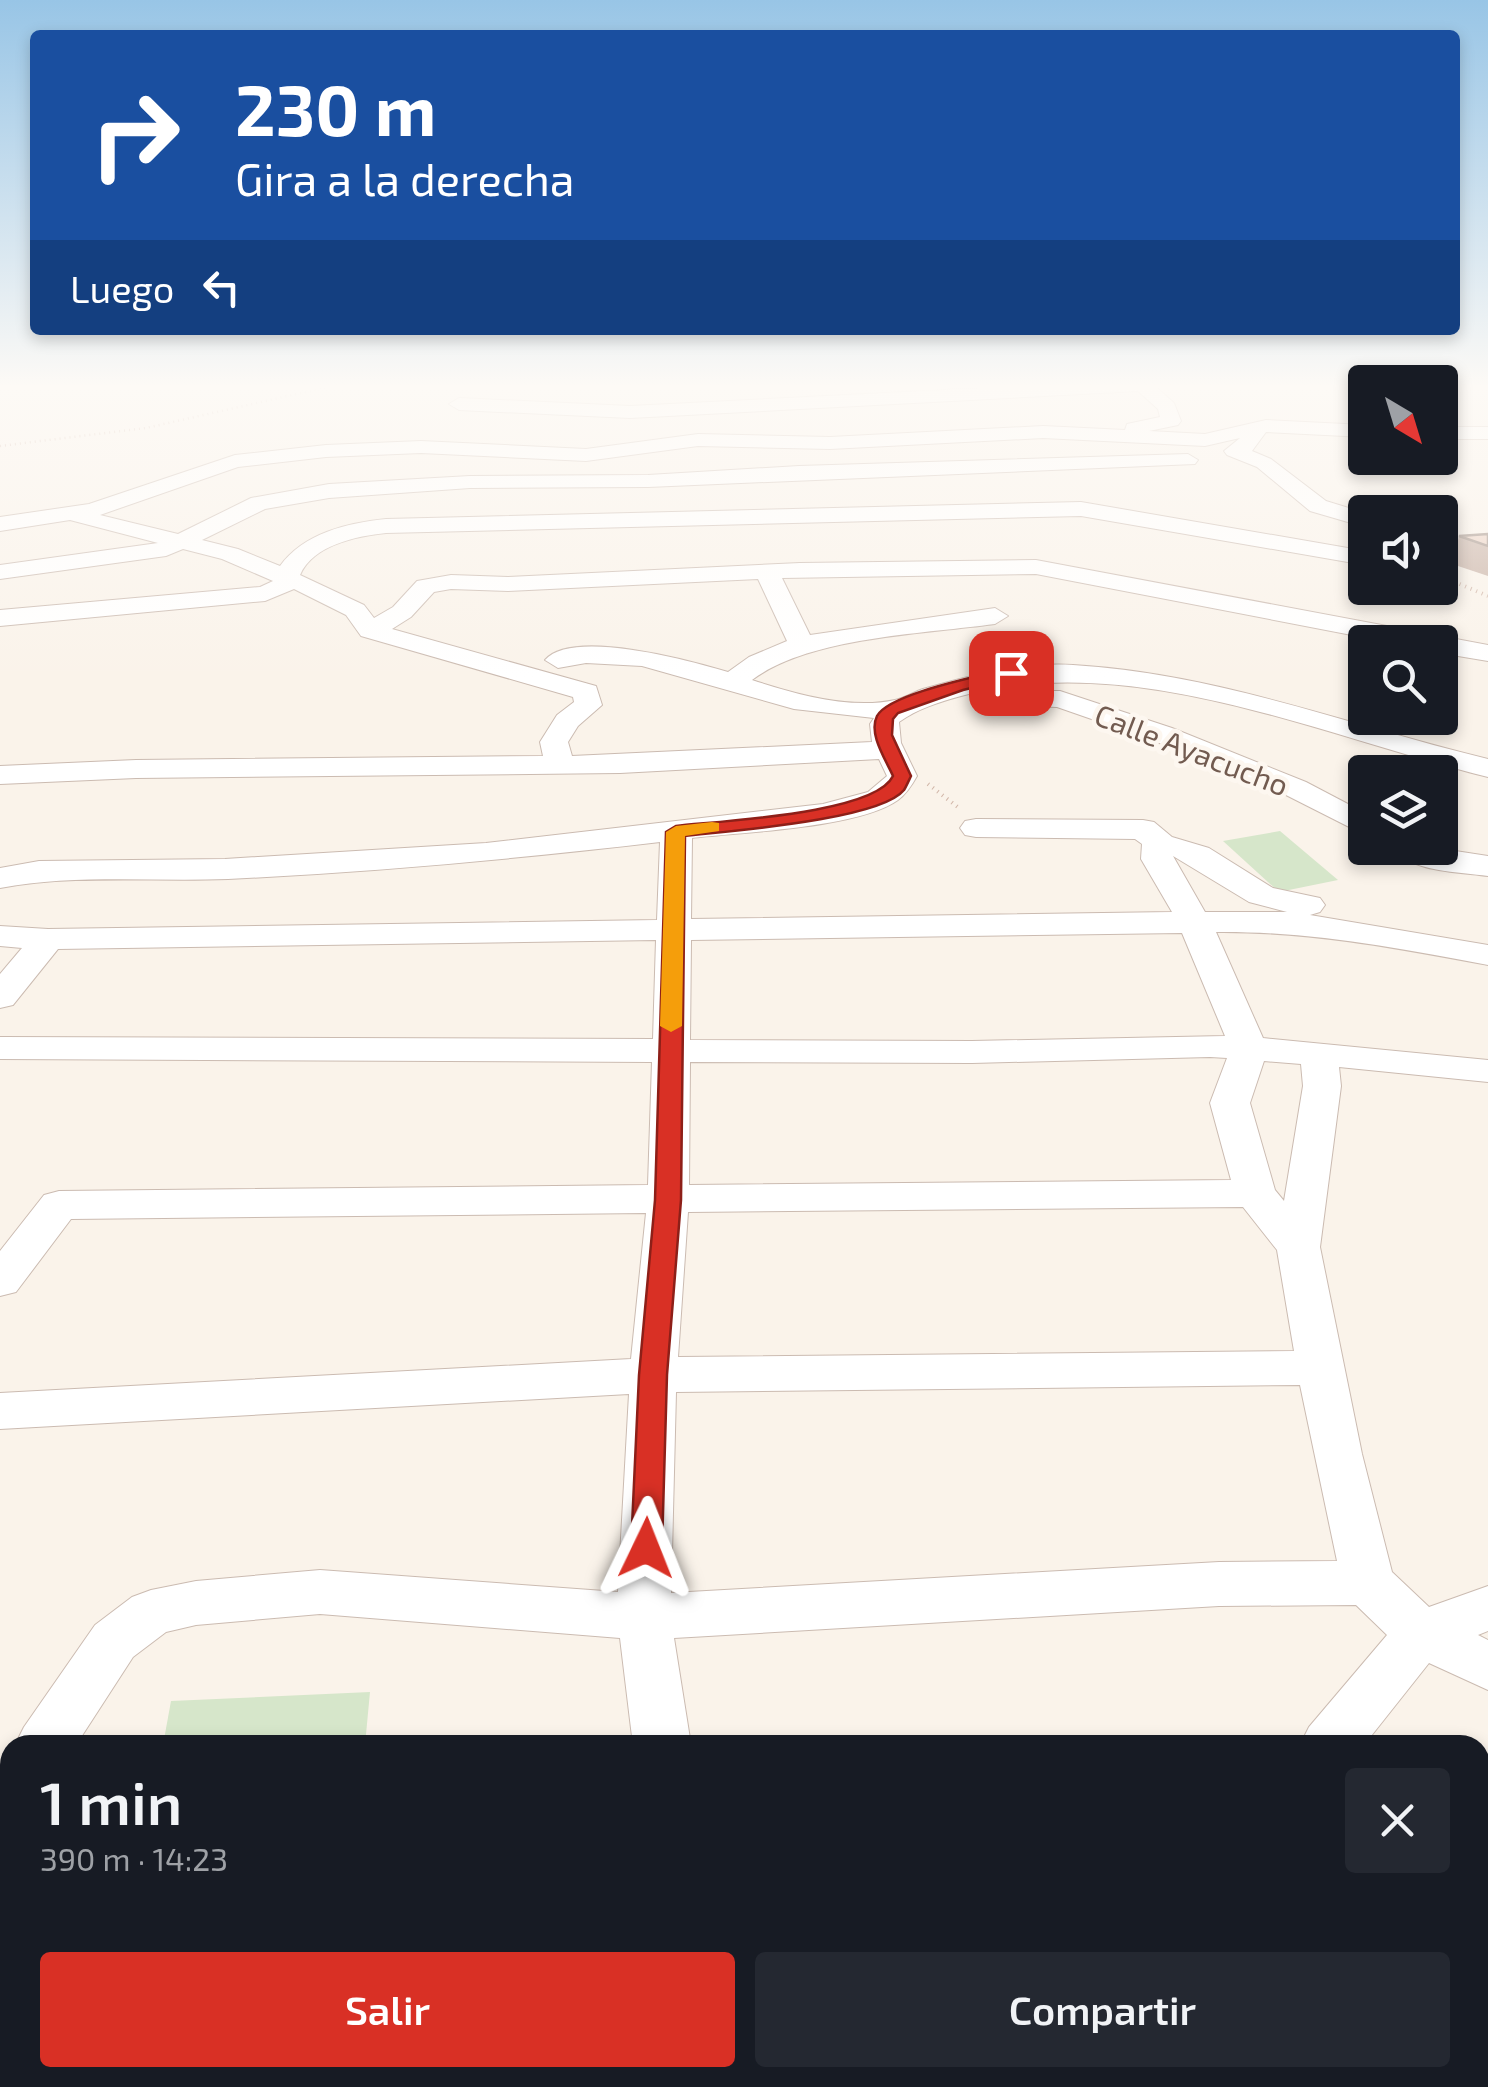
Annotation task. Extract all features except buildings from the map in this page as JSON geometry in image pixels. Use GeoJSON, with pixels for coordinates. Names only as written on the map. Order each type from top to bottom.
{"type":"FeatureCollection","features":[{"type":"Feature","properties":{"kind":"street"},"geometry":{"type":"LineString","coordinates":[[0,524],[72,514],[166,483]]}},
{"type":"Feature","properties":{"kind":"street"},"geometry":{"type":"LineString","coordinates":[[0,572],[140,555],[184,542],[259,504],[329,491],[448,483]]}},
{"type":"Feature","properties":{"kind":"street"},"geometry":{"type":"LineString","coordinates":[[1290,483],[1318,506],[1348,515]]}},
{"type":"Feature","properties":{"kind":"street"},"geometry":{"type":"LineString","coordinates":[[22,502],[230,554],[355,610],[370,631],[586,692],[588,705],[567,721],[554,742],[560,764]]}},
{"type":"Feature","properties":{"kind":"street"},"geometry":{"type":"LineString","coordinates":[[0,618],[242,598],[279,590],[286,584],[293,563],[363,527],[643,522],[709,516],[833,518],[1034,508],[1105,512],[1348,556]]}},
{"type":"Feature","properties":{"kind":"street"},"geometry":{"type":"LineString","coordinates":[[1458,552],[1488,550]]}},
{"type":"Feature","properties":{"kind":"street"},"geometry":{"type":"LineString","coordinates":[[370,631],[402,612],[426,586],[451,582],[508,584],[767,573],[1036,568],[1348,627]]}},
{"type":"Feature","properties":{"kind":"street"},"geometry":{"type":"LineString","coordinates":[[767,573],[802,644]]}},
{"type":"Feature","properties":{"kind":"street"},"geometry":{"type":"LineString","coordinates":[[734,681],[758,663],[802,644],[996,616]]}},
{"type":"Feature","properties":{"kind":"street"},"geometry":{"type":"LineString","coordinates":[[1458,648],[1488,654]]}},
{"type":"Feature","properties":{"kind":"street"},"geometry":{"type":"LineString","coordinates":[[558,660],[622,656],[734,681],[778,697],[821,705],[892,710],[958,686],[1011,673],[1133,679],[1205,691],[1488,768]]}},
{"type":"Feature","properties":{"kind":"street","name":"Calle Ayacucho"},"geometry":{"type":"LineString","coordinates":[[892,710],[1060,699],[1162,734],[1294,788],[1348,817]]}},
{"type":"Feature","properties":{"kind":"street"},"geometry":{"type":"LineString","coordinates":[[0,878],[39,871],[360,862],[676,832],[823,813],[871,802],[896,789],[895,763],[883,735],[884,718],[892,710]]}},
{"type":"Feature","properties":{"kind":"street"},"geometry":{"type":"LineString","coordinates":[[0,775],[136,768],[384,769],[730,760],[895,763]]}},
{"type":"Feature","properties":{"kind":"street"},"geometry":{"type":"LineString","coordinates":[[976,828],[1029,832],[1143,829],[1163,846]]}},
{"type":"Feature","properties":{"kind":"street"},"geometry":{"type":"LineString","coordinates":[[661,1735],[644,1616],[653,1375],[668,1200],[676,832]]}},
{"type":"Feature","properties":{"kind":"street"},"geometry":{"type":"LineString","coordinates":[[1298,1247],[1256,1193],[1230,1102],[1249,1049],[1195,923],[1155,848],[1169,844],[1196,854],[1262,896],[1376,918],[1397,938]]}},
{"type":"Feature","properties":{"kind":"street"},"geometry":{"type":"LineString","coordinates":[[1458,861],[1488,866]]}},
{"type":"Feature","properties":{"kind":"street"},"geometry":{"type":"LineString","coordinates":[[0,936],[48,939],[1270,920],[1488,954]]}},
{"type":"Feature","properties":{"kind":"street"},"geometry":{"type":"LineString","coordinates":[[0,997],[48,939]]}},
{"type":"Feature","properties":{"kind":"street"},"geometry":{"type":"LineString","coordinates":[[0,1048],[671,1052],[1249,1049],[1488,1071]]}},
{"type":"Feature","properties":{"kind":"street"},"geometry":{"type":"LineString","coordinates":[[1319,1054],[1322,1086],[1298,1247],[1337,1454],[1368,1583],[1420,1633],[1488,1666]]}},
{"type":"Feature","properties":{"kind":"street"},"geometry":{"type":"LineString","coordinates":[[0,1281],[60,1205],[1256,1193]]}},
{"type":"Feature","properties":{"kind":"street"},"geometry":{"type":"LineString","coordinates":[[0,1411],[653,1375],[1323,1368]]}},
{"type":"Feature","properties":{"kind":"street"},"geometry":{"type":"LineString","coordinates":[[51,1735],[114,1642],[151,1612],[196,1602],[320,1592],[644,1616],[1218,1584],[1368,1583]]}},
{"type":"Feature","properties":{"kind":"street"},"geometry":{"type":"LineString","coordinates":[[1336,1735],[1420,1633],[1488,1608]]}},
{"type":"Feature","properties":{"kind":"path"},"geometry":{"type":"LineString","coordinates":[[1458,584],[1488,596]]}},
{"type":"Feature","properties":{"kind":"path"},"geometry":{"type":"LineString","coordinates":[[895,763],[958,808],[976,828]]}},
{"type":"Feature","properties":{"kind":"green space"},"geometry":{"type":"Polygon","coordinates":[[[1280,831],[1338,880],[1279,892],[1223,841],[1280,831]]]}},
{"type":"Feature","properties":{"kind":"green space"},"geometry":{"type":"Polygon","coordinates":[[[370,1692],[366,1735],[165,1735],[171,1701],[370,1692]]]}},
{"type":"Feature","properties":{"kind":"slow traffic"},"geometry":{"type":"LineString","coordinates":[[671,1026],[676,832],[712,827]]}},
{"type":"Feature","properties":{"kind":"route"},"geometry":{"type":"LineString","coordinates":[[646,1548],[653,1375],[668,1200],[676,832],[823,813],[871,802],[896,789],[902,776],[883,735],[884,718],[892,710],[958,686],[1011,673]]}}]}
